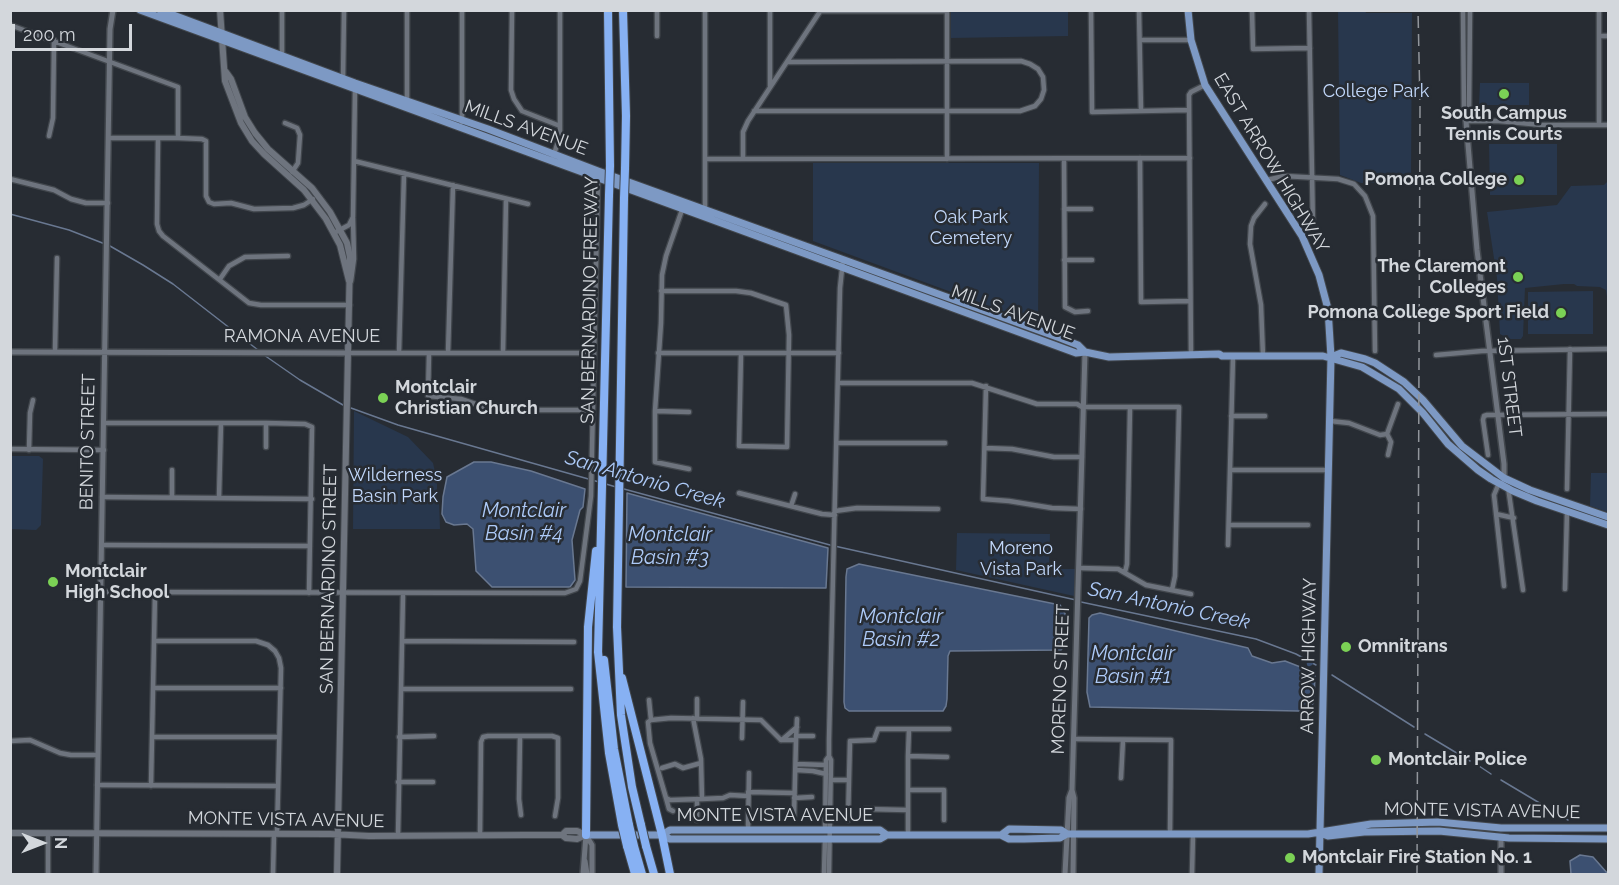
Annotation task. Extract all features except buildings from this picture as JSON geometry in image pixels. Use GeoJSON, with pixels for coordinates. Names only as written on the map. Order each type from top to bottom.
{"type":"FeatureCollection","features":[{"type":"Feature","properties":{"kind":"highway","name":"SAN BERNARDINO FREEWAY"},"geometry":{"type":"LineString","coordinates":[[608,10],[610,166],[598,627],[604,718],[635,874]]}},
{"type":"Feature","properties":{"kind":"highway","name":"SAN BERNARDINO FREEWAY"},"geometry":{"type":"LineString","coordinates":[[623,10],[626,116],[617,627],[621,715],[625,742],[641,825],[654,874]]}},
{"type":"Feature","properties":{"kind":"highway"},"geometry":{"type":"LineString","coordinates":[[586,836],[588,627],[597,545],[602,528]]}},
{"type":"Feature","properties":{"kind":"highway"},"geometry":{"type":"LineString","coordinates":[[619,669],[670,874]]}},
{"type":"Feature","properties":{"kind":"highway"},"geometry":{"type":"LineString","coordinates":[[631,846],[642,874]]}},
{"type":"Feature","properties":{"kind":"main road","name":"MILLS AVENUE"},"geometry":{"type":"LineString","coordinates":[[140,10],[221,36]]}},
{"type":"Feature","properties":{"kind":"main road","name":"MILLS AVENUE"},"geometry":{"type":"LineString","coordinates":[[160,10],[355,87],[968,308],[1060,338],[1078,345],[1084,352]]}},
{"type":"Feature","properties":{"kind":"main road","name":"SAN BERNARDINO STREET"},"geometry":{"type":"LineString","coordinates":[[220,10],[226,72],[231,79],[245,117],[255,133],[315,197],[338,231],[350,284],[337,874]]}},
{"type":"Feature","properties":{"kind":"main road","name":"EAST ARROW HIGHWAY"},"geometry":{"type":"LineString","coordinates":[[1188,10],[1191,40],[1205,85],[1302,236],[1319,275],[1328,309],[1331,357],[1329,438]]}},
{"type":"Feature","properties":{"kind":"main road"},"geometry":{"type":"LineString","coordinates":[[1084,352],[1109,357],[1206,355],[1213,360],[1220,359],[1222,356],[1331,357],[1371,371],[1399,389],[1423,413],[1448,444],[1478,470],[1501,481],[1530,490],[1608,525]]}},
{"type":"Feature","properties":{"kind":"main road"},"geometry":{"type":"LineString","coordinates":[[1331,357],[1340,352],[1375,363],[1391,372],[1419,395],[1454,438],[1509,489],[1518,494],[1608,517]]}},
{"type":"Feature","properties":{"kind":"main road","name":"ARROW HIGHWAY"},"geometry":{"type":"LineString","coordinates":[[1318,874],[1329,438]]}},
{"type":"Feature","properties":{"kind":"main road","name":"MONTE VISTA AVENUE"},"geometry":{"type":"LineString","coordinates":[[10,833],[275,833],[398,836],[562,835],[566,831],[577,831],[586,836],[662,835],[670,839],[880,830],[887,835],[1001,835],[1009,839],[1016,839],[1059,838],[1070,834],[1320,833],[1389,823],[1438,822],[1501,828],[1608,828]]}},
{"type":"Feature","properties":{"kind":"main road","name":"MONTE VISTA AVENUE"},"geometry":{"type":"LineString","coordinates":[[662,835],[670,830],[748,830],[827,834]]}},
{"type":"Feature","properties":{"kind":"main road","name":"MONTE VISTA AVENUE"},"geometry":{"type":"LineString","coordinates":[[1320,833],[1328,836],[1364,832],[1439,831],[1501,838],[1608,839]]}},
{"type":"Feature","properties":{"kind":"street","name":"BENITO STREET"},"geometry":{"type":"LineString","coordinates":[[96,874],[112,10]]}},
{"type":"Feature","properties":{"kind":"street"},"geometry":{"type":"LineString","coordinates":[[282,10],[282,59]]}},
{"type":"Feature","properties":{"kind":"street"},"geometry":{"type":"LineString","coordinates":[[343,82],[344,10]]}},
{"type":"Feature","properties":{"kind":"street"},"geometry":{"type":"LineString","coordinates":[[406,105],[407,10]]}},
{"type":"Feature","properties":{"kind":"street"},"geometry":{"type":"LineString","coordinates":[[462,10],[462,124]]}},
{"type":"Feature","properties":{"kind":"street"},"geometry":{"type":"LineString","coordinates":[[512,10],[514,99],[522,111],[560,126]]}},
{"type":"Feature","properties":{"kind":"street"},"geometry":{"type":"LineString","coordinates":[[553,157],[560,136],[560,10]]}},
{"type":"Feature","properties":{"kind":"street"},"geometry":{"type":"LineString","coordinates":[[657,10],[657,36]]}},
{"type":"Feature","properties":{"kind":"street"},"geometry":{"type":"LineString","coordinates":[[704,212],[705,10]]}},
{"type":"Feature","properties":{"kind":"street"},"geometry":{"type":"LineString","coordinates":[[770,10],[770,87]]}},
{"type":"Feature","properties":{"kind":"street"},"geometry":{"type":"LineString","coordinates":[[1091,10],[1092,111],[1189,110]]}},
{"type":"Feature","properties":{"kind":"street"},"geometry":{"type":"LineString","coordinates":[[1139,10],[1141,111]]}},
{"type":"Feature","properties":{"kind":"street"},"geometry":{"type":"LineString","coordinates":[[1252,10],[1253,49],[1310,48]]}},
{"type":"Feature","properties":{"kind":"street"},"geometry":{"type":"LineString","coordinates":[[1309,10],[1313,228]]}},
{"type":"Feature","properties":{"kind":"street","name":"1ST STREET"},"geometry":{"type":"LineString","coordinates":[[1463,10],[1464,115],[1477,250],[1498,415],[1501,481]]}},
{"type":"Feature","properties":{"kind":"street","name":"1ST STREET"},"geometry":{"type":"LineString","coordinates":[[1466,121],[1469,114],[1470,10]]}},
{"type":"Feature","properties":{"kind":"street"},"geometry":{"type":"LineString","coordinates":[[1599,10],[1599,125]]}},
{"type":"Feature","properties":{"kind":"street"},"geometry":{"type":"LineString","coordinates":[[743,159],[743,132],[754,111],[821,11],[946,11],[947,159]]}},
{"type":"Feature","properties":{"kind":"street"},"geometry":{"type":"LineString","coordinates":[[10,25],[178,87],[178,138]]}},
{"type":"Feature","properties":{"kind":"street"},"geometry":{"type":"LineString","coordinates":[[1599,36],[1608,36]]}},
{"type":"Feature","properties":{"kind":"street"},"geometry":{"type":"LineString","coordinates":[[50,136],[53,118],[54,40]]}},
{"type":"Feature","properties":{"kind":"street"},"geometry":{"type":"LineString","coordinates":[[1140,40],[1191,40]]}},
{"type":"Feature","properties":{"kind":"street"},"geometry":{"type":"LineString","coordinates":[[754,111],[1025,110],[1038,103],[1043,95],[1043,77],[1038,69],[1026,62],[787,62]]}},
{"type":"Feature","properties":{"kind":"street"},"geometry":{"type":"LineString","coordinates":[[1191,355],[1189,110],[1191,92],[1205,85]]}},
{"type":"Feature","properties":{"kind":"street"},"geometry":{"type":"LineString","coordinates":[[350,284],[354,259],[355,226],[353,217],[355,87]]}},
{"type":"Feature","properties":{"kind":"street"},"geometry":{"type":"LineString","coordinates":[[1466,121],[1542,125],[1608,125]]}},
{"type":"Feature","properties":{"kind":"street"},"geometry":{"type":"LineString","coordinates":[[285,123],[297,128],[300,135],[298,163],[291,174]]}},
{"type":"Feature","properties":{"kind":"street"},"geometry":{"type":"LineString","coordinates":[[109,138],[178,138],[206,141],[206,196],[209,202],[231,203],[248,208],[293,208],[304,205],[315,197]]}},
{"type":"Feature","properties":{"kind":"street"},"geometry":{"type":"LineString","coordinates":[[158,139],[157,224],[159,231],[249,303],[350,305]]}},
{"type":"Feature","properties":{"kind":"street"},"geometry":{"type":"LineString","coordinates":[[1140,158],[1141,302],[1190,301]]}},
{"type":"Feature","properties":{"kind":"street"},"geometry":{"type":"LineString","coordinates":[[705,159],[1190,158]]}},
{"type":"Feature","properties":{"kind":"street"},"geometry":{"type":"LineString","coordinates":[[1064,159],[1065,307],[1069,311],[1088,310]]}},
{"type":"Feature","properties":{"kind":"street"},"geometry":{"type":"LineString","coordinates":[[354,161],[528,204]]}},
{"type":"Feature","properties":{"kind":"street"},"geometry":{"type":"LineString","coordinates":[[399,353],[404,174]]}},
{"type":"Feature","properties":{"kind":"street"},"geometry":{"type":"LineString","coordinates":[[101,592],[565,593],[576,589],[580,581],[591,482],[598,175]]}},
{"type":"Feature","properties":{"kind":"street"},"geometry":{"type":"LineString","coordinates":[[1267,180],[1284,176],[1345,181],[1361,190],[1369,202],[1373,216],[1375,351]]}},
{"type":"Feature","properties":{"kind":"street"},"geometry":{"type":"LineString","coordinates":[[10,179],[54,190],[71,199],[86,203],[108,203]]}},
{"type":"Feature","properties":{"kind":"street"},"geometry":{"type":"LineString","coordinates":[[448,353],[453,185]]}},
{"type":"Feature","properties":{"kind":"street"},"geometry":{"type":"LineString","coordinates":[[503,353],[506,198]]}},
{"type":"Feature","properties":{"kind":"street"},"geometry":{"type":"LineString","coordinates":[[1263,356],[1261,305],[1250,244],[1251,226],[1264,204]]}},
{"type":"Feature","properties":{"kind":"street"},"geometry":{"type":"LineString","coordinates":[[684,205],[666,256],[661,291],[655,462],[689,469]]}},
{"type":"Feature","properties":{"kind":"street"},"geometry":{"type":"LineString","coordinates":[[1064,209],[1091,209]]}},
{"type":"Feature","properties":{"kind":"street"},"geometry":{"type":"LineString","coordinates":[[338,231],[349,225],[353,217]]}},
{"type":"Feature","properties":{"kind":"street"},"geometry":{"type":"LineString","coordinates":[[220,279],[229,267],[245,256],[288,256]]}},
{"type":"Feature","properties":{"kind":"street"},"geometry":{"type":"LineString","coordinates":[[55,351],[57,258]]}},
{"type":"Feature","properties":{"kind":"street"},"geometry":{"type":"LineString","coordinates":[[1064,260],[1092,260]]}},
{"type":"Feature","properties":{"kind":"street"},"geometry":{"type":"LineString","coordinates":[[824,874],[831,780],[829,756],[840,288],[843,263]]}},
{"type":"Feature","properties":{"kind":"street"},"geometry":{"type":"LineString","coordinates":[[661,291],[736,291],[751,293],[786,305],[789,353],[787,447],[739,446],[741,353]]}},
{"type":"Feature","properties":{"kind":"street"},"geometry":{"type":"LineString","coordinates":[[1567,489],[1570,349]]}},
{"type":"Feature","properties":{"kind":"street"},"geometry":{"type":"LineString","coordinates":[[1436,355],[1490,351],[1608,349]]}},
{"type":"Feature","properties":{"kind":"street","name":"RAMONA AVENUE"},"geometry":{"type":"LineString","coordinates":[[10,352],[593,353]]}},
{"type":"Feature","properties":{"kind":"street","name":"MORENO STREET"},"geometry":{"type":"LineString","coordinates":[[1073,874],[1069,798],[1072,790],[1074,739],[1084,352]]}},
{"type":"Feature","properties":{"kind":"street"},"geometry":{"type":"LineString","coordinates":[[429,353],[428,396],[461,399],[507,410],[592,410]]}},
{"type":"Feature","properties":{"kind":"street"},"geometry":{"type":"LineString","coordinates":[[658,353],[839,353]]}},
{"type":"Feature","properties":{"kind":"street"},"geometry":{"type":"LineString","coordinates":[[1228,545],[1233,356]]}},
{"type":"Feature","properties":{"kind":"street"},"geometry":{"type":"LineString","coordinates":[[838,383],[972,382],[1037,404],[1082,407],[1179,407],[1175,576],[1172,590]]}},
{"type":"Feature","properties":{"kind":"street"},"geometry":{"type":"LineString","coordinates":[[986,386],[983,499],[1052,508],[1080,509]]}},
{"type":"Feature","properties":{"kind":"street"},"geometry":{"type":"LineString","coordinates":[[29,450],[30,413],[33,400]]}},
{"type":"Feature","properties":{"kind":"street"},"geometry":{"type":"LineString","coordinates":[[1388,454],[1391,442],[1387,434],[1398,404]]}},
{"type":"Feature","properties":{"kind":"street"},"geometry":{"type":"LineString","coordinates":[[1125,572],[1130,407]]}},
{"type":"Feature","properties":{"kind":"street"},"geometry":{"type":"LineString","coordinates":[[655,411],[689,412]]}},
{"type":"Feature","properties":{"kind":"street"},"geometry":{"type":"LineString","coordinates":[[1488,455],[1484,416],[1608,414]]}},
{"type":"Feature","properties":{"kind":"street"},"geometry":{"type":"LineString","coordinates":[[1231,416],[1265,416]]}},
{"type":"Feature","properties":{"kind":"street"},"geometry":{"type":"LineString","coordinates":[[1330,420],[1349,423],[1380,435],[1387,434]]}},
{"type":"Feature","properties":{"kind":"street"},"geometry":{"type":"LineString","coordinates":[[104,423],[266,423],[305,424],[312,428],[309,593]]}},
{"type":"Feature","properties":{"kind":"street"},"geometry":{"type":"LineString","coordinates":[[219,498],[221,423]]}},
{"type":"Feature","properties":{"kind":"street"},"geometry":{"type":"LineString","coordinates":[[266,423],[266,447]]}},
{"type":"Feature","properties":{"kind":"street"},"geometry":{"type":"LineString","coordinates":[[837,443],[945,443]]}},
{"type":"Feature","properties":{"kind":"street"},"geometry":{"type":"LineString","coordinates":[[985,448],[1012,449],[1054,457],[1082,457]]}},
{"type":"Feature","properties":{"kind":"street"},"geometry":{"type":"LineString","coordinates":[[10,450],[104,450]]}},
{"type":"Feature","properties":{"kind":"street"},"geometry":{"type":"LineString","coordinates":[[171,497],[172,470]]}},
{"type":"Feature","properties":{"kind":"street"},"geometry":{"type":"LineString","coordinates":[[1230,470],[1328,470]]}},
{"type":"Feature","properties":{"kind":"street"},"geometry":{"type":"LineString","coordinates":[[1501,481],[1494,492],[1504,586]]}},
{"type":"Feature","properties":{"kind":"street"},"geometry":{"type":"LineString","coordinates":[[1509,489],[1523,590]]}},
{"type":"Feature","properties":{"kind":"street"},"geometry":{"type":"LineString","coordinates":[[739,493],[822,514],[857,508],[938,509]]}},
{"type":"Feature","properties":{"kind":"street"},"geometry":{"type":"LineString","coordinates":[[791,506],[795,494]]}},
{"type":"Feature","properties":{"kind":"street"},"geometry":{"type":"LineString","coordinates":[[1512,504],[1518,494]]}},
{"type":"Feature","properties":{"kind":"street"},"geometry":{"type":"LineString","coordinates":[[102,497],[312,499]]}},
{"type":"Feature","properties":{"kind":"street"},"geometry":{"type":"LineString","coordinates":[[1565,590],[1568,507]]}},
{"type":"Feature","properties":{"kind":"street"},"geometry":{"type":"LineString","coordinates":[[1496,514],[1514,518]]}},
{"type":"Feature","properties":{"kind":"street"},"geometry":{"type":"LineString","coordinates":[[1229,525],[1308,525]]}},
{"type":"Feature","properties":{"kind":"street"},"geometry":{"type":"LineString","coordinates":[[102,545],[310,546]]}},
{"type":"Feature","properties":{"kind":"street"},"geometry":{"type":"LineString","coordinates":[[1079,568],[1118,569],[1146,585],[1191,594]]}},
{"type":"Feature","properties":{"kind":"street"},"geometry":{"type":"LineString","coordinates":[[151,786],[156,593]]}},
{"type":"Feature","properties":{"kind":"street"},"geometry":{"type":"LineString","coordinates":[[398,836],[403,594]]}},
{"type":"Feature","properties":{"kind":"street"},"geometry":{"type":"LineString","coordinates":[[154,641],[256,641],[268,645],[279,658],[281,668],[278,786],[273,874]]}},
{"type":"Feature","properties":{"kind":"street"},"geometry":{"type":"LineString","coordinates":[[402,641],[574,642]]}},
{"type":"Feature","properties":{"kind":"street"},"geometry":{"type":"LineString","coordinates":[[154,688],[280,688]]}},
{"type":"Feature","properties":{"kind":"street"},"geometry":{"type":"LineString","coordinates":[[401,689],[571,689]]}},
{"type":"Feature","properties":{"kind":"street"},"geometry":{"type":"LineString","coordinates":[[697,699],[695,718],[702,763],[697,820]]}},
{"type":"Feature","properties":{"kind":"street"},"geometry":{"type":"LineString","coordinates":[[649,700],[650,743],[669,809],[673,811]]}},
{"type":"Feature","properties":{"kind":"street"},"geometry":{"type":"LineString","coordinates":[[742,738],[743,702]]}},
{"type":"Feature","properties":{"kind":"street"},"geometry":{"type":"LineString","coordinates":[[650,721],[695,718],[761,720],[781,740]]}},
{"type":"Feature","properties":{"kind":"street"},"geometry":{"type":"LineString","coordinates":[[794,816],[797,719]]}},
{"type":"Feature","properties":{"kind":"street"},"geometry":{"type":"LineString","coordinates":[[781,740],[796,727]]}},
{"type":"Feature","properties":{"kind":"street"},"geometry":{"type":"LineString","coordinates":[[849,820],[850,741],[874,740],[878,729],[949,729]]}},
{"type":"Feature","properties":{"kind":"street"},"geometry":{"type":"LineString","coordinates":[[908,835],[909,729]]}},
{"type":"Feature","properties":{"kind":"street"},"geometry":{"type":"LineString","coordinates":[[480,835],[483,738],[488,735],[558,738],[558,798],[555,816]]}},
{"type":"Feature","properties":{"kind":"street"},"geometry":{"type":"LineString","coordinates":[[399,736],[434,736]]}},
{"type":"Feature","properties":{"kind":"street"},"geometry":{"type":"LineString","coordinates":[[520,736],[521,815]]}},
{"type":"Feature","properties":{"kind":"street"},"geometry":{"type":"LineString","coordinates":[[781,740],[813,736]]}},
{"type":"Feature","properties":{"kind":"street"},"geometry":{"type":"LineString","coordinates":[[153,737],[279,737]]}},
{"type":"Feature","properties":{"kind":"street"},"geometry":{"type":"LineString","coordinates":[[1074,739],[1171,740],[1170,834]]}},
{"type":"Feature","properties":{"kind":"street"},"geometry":{"type":"LineString","coordinates":[[10,741],[30,740],[60,753],[97,755]]}},
{"type":"Feature","properties":{"kind":"street"},"geometry":{"type":"LineString","coordinates":[[1122,778],[1123,740]]}},
{"type":"Feature","properties":{"kind":"street"},"geometry":{"type":"LineString","coordinates":[[829,756],[826,760],[825,774],[829,874]]}},
{"type":"Feature","properties":{"kind":"street"},"geometry":{"type":"LineString","coordinates":[[908,756],[947,757]]}},
{"type":"Feature","properties":{"kind":"street"},"geometry":{"type":"LineString","coordinates":[[662,768],[675,764],[683,768],[702,763]]}},
{"type":"Feature","properties":{"kind":"street"},"geometry":{"type":"LineString","coordinates":[[796,767],[826,765]]}},
{"type":"Feature","properties":{"kind":"street"},"geometry":{"type":"LineString","coordinates":[[796,767],[825,774]]}},
{"type":"Feature","properties":{"kind":"street"},"geometry":{"type":"LineString","coordinates":[[748,830],[749,773]]}},
{"type":"Feature","properties":{"kind":"street"},"geometry":{"type":"LineString","coordinates":[[831,780],[849,780]]}},
{"type":"Feature","properties":{"kind":"street"},"geometry":{"type":"LineString","coordinates":[[398,782],[434,782]]}},
{"type":"Feature","properties":{"kind":"street"},"geometry":{"type":"LineString","coordinates":[[97,785],[278,786]]}},
{"type":"Feature","properties":{"kind":"street"},"geometry":{"type":"LineString","coordinates":[[908,790],[944,790],[944,820]]}},
{"type":"Feature","properties":{"kind":"street"},"geometry":{"type":"LineString","coordinates":[[666,798],[670,800],[723,798],[729,795],[748,794],[812,797]]}},
{"type":"Feature","properties":{"kind":"street"},"geometry":{"type":"LineString","coordinates":[[865,809],[908,810]]}},
{"type":"Feature","properties":{"kind":"street"},"geometry":{"type":"LineString","coordinates":[[1501,828],[1501,874]]}},
{"type":"Feature","properties":{"kind":"street"},"geometry":{"type":"LineString","coordinates":[[48,833],[48,874]]}},
{"type":"Feature","properties":{"kind":"street","name":"MORENO STREET"},"geometry":{"type":"LineString","coordinates":[[1065,874],[1070,834]]}},
{"type":"Feature","properties":{"kind":"street"},"geometry":{"type":"LineString","coordinates":[[1192,874],[1193,834]]}},
{"type":"Feature","properties":{"kind":"street"},"geometry":{"type":"LineString","coordinates":[[586,836],[584,854],[587,874]]}},
{"type":"Feature","properties":{"kind":"street"},"geometry":{"type":"LineString","coordinates":[[586,836],[592,845],[587,874]]}},
{"type":"Feature","properties":{"kind":"green space"},"geometry":{"type":"Polygon","coordinates":[[[951,11],[1068,11],[1068,36],[951,38],[951,11]]]}},
{"type":"Feature","properties":{"kind":"green space","name":"College Park"},"geometry":{"type":"Polygon","coordinates":[[[1338,11],[1412,13],[1411,183],[1361,183],[1340,175],[1338,11]]]}},
{"type":"Feature","properties":{"kind":"green space","name":"South Campus Tennis Courts"},"geometry":{"type":"Polygon","coordinates":[[[1480,83],[1529,83],[1529,105],[1479,105],[1480,83]]]}},
{"type":"Feature","properties":{"kind":"green space"},"geometry":{"type":"Polygon","coordinates":[[[1489,144],[1557,144],[1557,195],[1490,195],[1489,144]]]}},
{"type":"Feature","properties":{"kind":"green space","name":"Oak Park Cemetery"},"geometry":{"type":"Polygon","coordinates":[[[813,163],[1039,163],[1038,324],[813,241],[813,163]]]}},
{"type":"Feature","properties":{"kind":"green space"},"geometry":{"type":"Polygon","coordinates":[[[1608,181],[1608,304],[1606,290],[1600,287],[1564,284],[1525,288],[1523,336],[1521,339],[1509,339],[1500,334],[1497,278],[1487,212],[1557,205],[1571,186],[1604,185],[1608,181]]]}},
{"type":"Feature","properties":{"kind":"green space","name":"Pomona College Sport Field"},"geometry":{"type":"Polygon","coordinates":[[[1593,291],[1593,334],[1528,334],[1528,292],[1593,291]]]}},
{"type":"Feature","properties":{"kind":"green space","name":"Wilderness Basin Park"},"geometry":{"type":"Polygon","coordinates":[[[354,411],[408,437],[433,463],[437,481],[437,499],[439,499],[440,529],[353,529],[354,411]]]}},
{"type":"Feature","properties":{"kind":"green space"},"geometry":{"type":"Polygon","coordinates":[[[11,456],[39,456],[43,459],[41,525],[36,530],[11,529],[11,456]]]}},
{"type":"Feature","properties":{"kind":"green space"},"geometry":{"type":"Polygon","coordinates":[[[1591,473],[1608,473],[1608,512],[1590,506],[1591,473]]]}},
{"type":"Feature","properties":{"kind":"green space","name":"Moreno Vista Park"},"geometry":{"type":"Polygon","coordinates":[[[957,533],[1050,534],[1049,569],[1075,569],[1074,596],[956,570],[957,533]]]}},
{"type":"Feature","properties":{"kind":"water","name":"Montclair Basin #4"},"geometry":{"type":"Polygon","coordinates":[[[474,462],[491,462],[531,471],[585,489],[583,507],[580,510],[572,540],[575,580],[570,587],[492,587],[476,571],[473,529],[467,524],[454,525],[446,522],[442,514],[447,477],[474,462]]]}},
{"type":"Feature","properties":{"kind":"water","name":"Montclair Basin #3"},"geometry":{"type":"Polygon","coordinates":[[[627,493],[828,548],[826,588],[626,587],[627,493]]]}},
{"type":"Feature","properties":{"kind":"water","name":"Montclair Basin #2"},"geometry":{"type":"Polygon","coordinates":[[[859,564],[1060,605],[1067,617],[1064,646],[1061,650],[950,651],[947,699],[943,711],[849,711],[845,708],[844,702],[846,577],[847,569],[859,564]]]}},
{"type":"Feature","properties":{"kind":"water","name":"Montclair Basin #1"},"geometry":{"type":"Polygon","coordinates":[[[1100,613],[1248,648],[1252,656],[1272,663],[1285,661],[1303,668],[1315,673],[1314,702],[1309,709],[1299,711],[1090,707],[1087,692],[1089,618],[1100,613]]]}},
{"type":"Feature","properties":{"kind":"water"},"geometry":{"type":"Polygon","coordinates":[[[1580,855],[1593,857],[1608,874],[1571,874],[1570,861],[1580,855]]]}},
{"type":"Feature","properties":{"kind":"waterway","name":"San Antonio Creek"},"geometry":{"type":"LineString","coordinates":[[10,214],[69,230],[105,244]]}},
{"type":"Feature","properties":{"kind":"waterway","name":"San Antonio Creek"},"geometry":{"type":"LineString","coordinates":[[110,246],[173,284],[258,350]]}},
{"type":"Feature","properties":{"kind":"waterway","name":"San Antonio Creek"},"geometry":{"type":"LineString","coordinates":[[264,355],[300,380],[343,405]]}},
{"type":"Feature","properties":{"kind":"waterway","name":"San Antonio Creek"},"geometry":{"type":"LineString","coordinates":[[351,408],[398,425],[599,482]]}},
{"type":"Feature","properties":{"kind":"waterway","name":"San Antonio Creek"},"geometry":{"type":"LineString","coordinates":[[606,484],[616,487]]}},
{"type":"Feature","properties":{"kind":"waterway","name":"San Antonio Creek"},"geometry":{"type":"LineString","coordinates":[[624,489],[830,545],[1076,600]]}},
{"type":"Feature","properties":{"kind":"waterway","name":"San Antonio Creek"},"geometry":{"type":"LineString","coordinates":[[1081,602],[1256,639],[1296,654],[1316,665]]}},
{"type":"Feature","properties":{"kind":"waterway","name":"San Antonio Creek"},"geometry":{"type":"LineString","coordinates":[[1332,675],[1414,727]]}},
{"type":"Feature","properties":{"kind":"waterway","name":"San Antonio Creek"},"geometry":{"type":"LineString","coordinates":[[1425,734],[1470,761]]}},
{"type":"Feature","properties":{"kind":"waterway","name":"San Antonio Creek"},"geometry":{"type":"LineString","coordinates":[[1476,764],[1491,774]]}},
{"type":"Feature","properties":{"kind":"waterway","name":"San Antonio Creek"},"geometry":{"type":"LineString","coordinates":[[1501,780],[1568,820]]}},
{"type":"Feature","properties":{"kind":"railway"},"geometry":{"type":"LineString","coordinates":[[1417,874],[1420,105],[1418,10]]}},
{"type":"Feature","properties":{"kind":"place","name":"South Campus Tennis Courts"},"geometry":{"type":"Point","coordinates":[1504,94]}},
{"type":"Feature","properties":{"kind":"place","name":"Pomona College"},"geometry":{"type":"Point","coordinates":[1519,180]}},
{"type":"Feature","properties":{"kind":"place","name":"The Claremont Colleges"},"geometry":{"type":"Point","coordinates":[1518,277]}},
{"type":"Feature","properties":{"kind":"place","name":"Pomona College Sport Field"},"geometry":{"type":"Point","coordinates":[1561,313]}},
{"type":"Feature","properties":{"kind":"place","name":"Montclair Christian Church"},"geometry":{"type":"Point","coordinates":[383,398]}},
{"type":"Feature","properties":{"kind":"place","name":"Montclair High School"},"geometry":{"type":"Point","coordinates":[53,582]}},
{"type":"Feature","properties":{"kind":"place","name":"Omnitrans"},"geometry":{"type":"Point","coordinates":[1346,647]}},
{"type":"Feature","properties":{"kind":"place","name":"Montclair Police"},"geometry":{"type":"Point","coordinates":[1376,760]}},
{"type":"Feature","properties":{"kind":"place","name":"Montclair Fire Station No. 1"},"geometry":{"type":"Point","coordinates":[1290,858]}}]}
